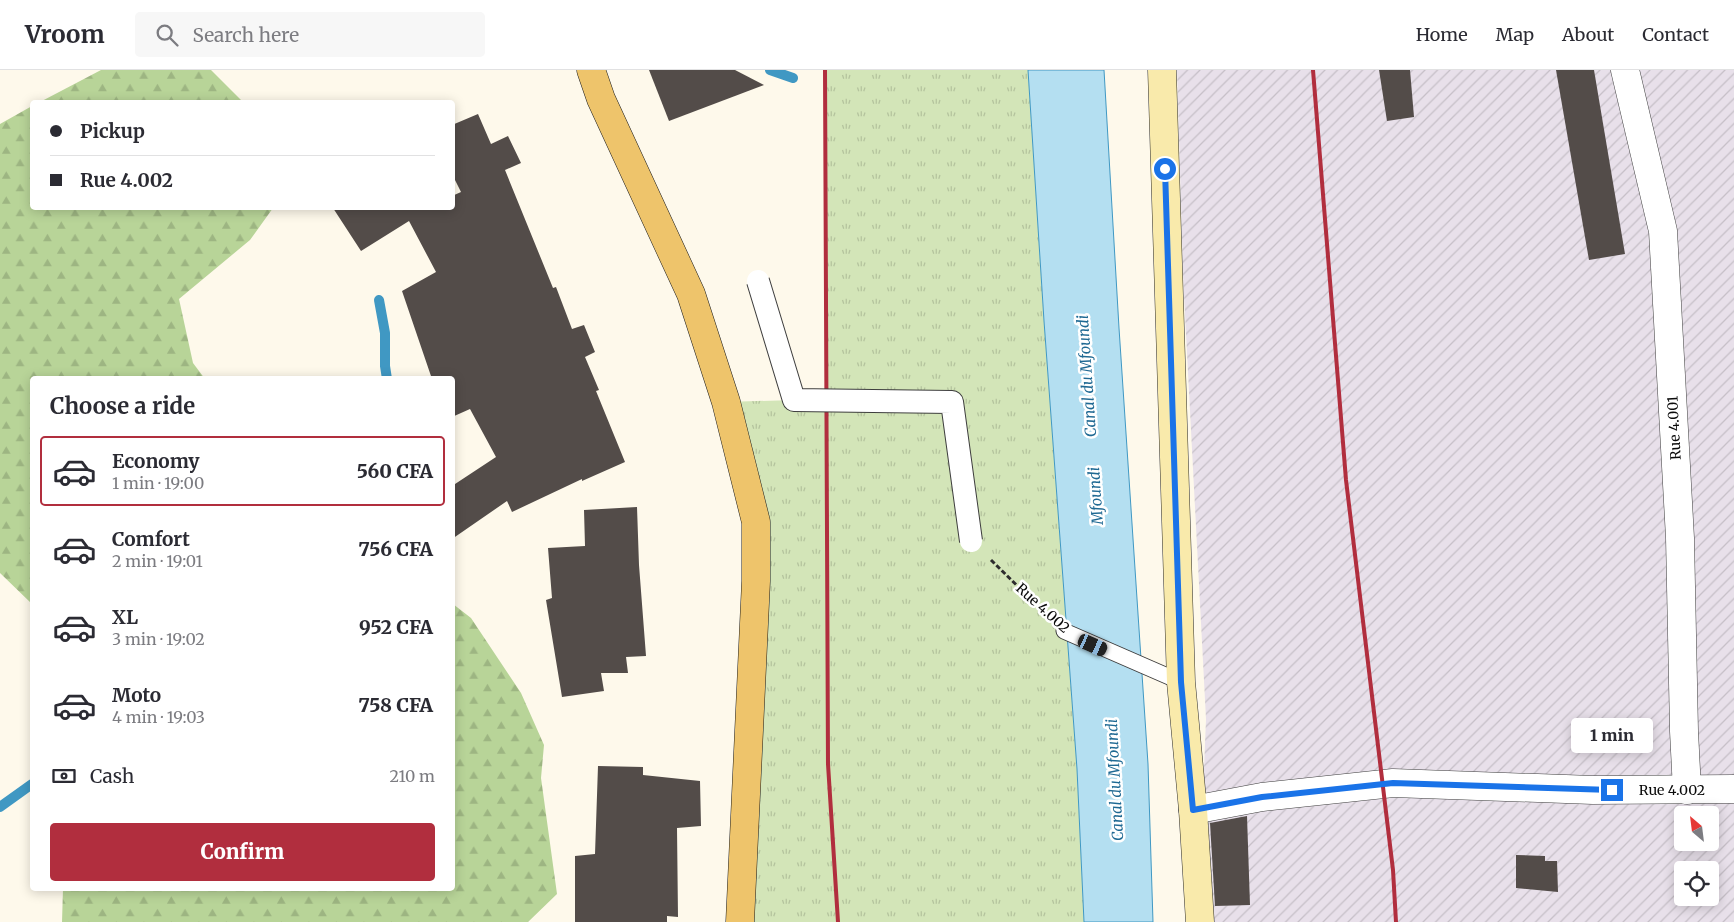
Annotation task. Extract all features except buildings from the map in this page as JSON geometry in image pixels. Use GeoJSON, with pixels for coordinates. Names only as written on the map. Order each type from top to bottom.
{"type":"FeatureCollection","features":[{"type":"Feature","properties":{"kind":"main road"},"geometry":{"type":"LineString","coordinates":[[584,70],[601,99],[691,294],[726,402],[756,522],[756,581],[740,922]]}},
{"type":"Feature","properties":{"kind":"main road"},"geometry":{"type":"LineString","coordinates":[[591,70],[601,99]]}},
{"type":"Feature","properties":{"kind":"main road"},"geometry":{"type":"LineString","coordinates":[[1162,70],[1170,678],[1193,810],[1200,922]]}},
{"type":"Feature","properties":{"kind":"street","name":"Rue 4.001"},"geometry":{"type":"LineString","coordinates":[[1624,70],[1663,231],[1680,538],[1687,790]]}},
{"type":"Feature","properties":{"kind":"street"},"geometry":{"type":"LineString","coordinates":[[758,281],[794,400],[952,402],[972,541]]}},
{"type":"Feature","properties":{"kind":"street","name":"Rue 4.002"},"geometry":{"type":"LineString","coordinates":[[1193,810],[1262,797],[1393,783],[1592,790],[1734,789]]}},
{"type":"Feature","properties":{"kind":"lane","name":"Rue 4.002"},"geometry":{"type":"LineString","coordinates":[[1064,631],[1170,678]]}},
{"type":"Feature","properties":{"kind":"path","name":"Rue 4.002"},"geometry":{"type":"LineString","coordinates":[[972,541],[1064,631]]}},
{"type":"Feature","properties":{"kind":"shaded area"},"geometry":{"type":"Polygon","coordinates":[[[1177,70],[1734,70],[1734,922],[1204,922],[1202,820],[1206,719],[1183,276],[1177,70]]]}},
{"type":"Feature","properties":{"kind":"green space"},"geometry":{"type":"Polygon","coordinates":[[[101,70],[211,70],[241,100],[44,100],[101,70]]]}},
{"type":"Feature","properties":{"kind":"green space"},"geometry":{"type":"Polygon","coordinates":[[[825,70],[1028,70],[1044,321],[1077,769],[1084,922],[740,922],[756,581],[726,402],[827,399],[825,70]]]}},
{"type":"Feature","properties":{"kind":"green space"},"geometry":{"type":"Polygon","coordinates":[[[30,107],[30,210],[272,210],[250,240],[179,299],[193,363],[203,376],[30,376],[30,602],[0,573],[0,124],[30,107]]]}},
{"type":"Feature","properties":{"kind":"green space"},"geometry":{"type":"Polygon","coordinates":[[[455,606],[471,618],[521,693],[544,745],[541,778],[557,894],[528,922],[62,922],[63,891],[455,891],[455,606]]]}},
{"type":"Feature","properties":{"kind":"water"},"geometry":{"type":"Polygon","coordinates":[[[1028,70],[1104,70],[1148,764],[1153,922],[1084,922],[1077,769],[1044,321],[1028,70]]]}},
{"type":"Feature","properties":{"kind":"waterway"},"geometry":{"type":"LineString","coordinates":[[770,70],[793,78]]}},
{"type":"Feature","properties":{"kind":"waterway"},"geometry":{"type":"LineString","coordinates":[[379,300],[385,333],[387,376]]}},
{"type":"Feature","properties":{"kind":"waterway"},"geometry":{"type":"LineString","coordinates":[[0,807],[30,785]]}},
{"type":"Feature","properties":{"kind":"railway"},"geometry":{"type":"LineString","coordinates":[[825,70],[828,764],[838,922]]}},
{"type":"Feature","properties":{"kind":"railway"},"geometry":{"type":"LineString","coordinates":[[1313,70],[1346,480],[1393,870],[1396,922]]}},
{"type":"Feature","properties":{"kind":"route"},"geometry":{"type":"LineString","coordinates":[[1165,169],[1181,682],[1193,810],[1262,797],[1393,783],[1612,790]]}},
{"type":"Feature","properties":{"kind":"water label","name":"Canal du Mfoundi"},"geometry":{"type":"Point","coordinates":[1087,376]}},
{"type":"Feature","properties":{"kind":"water label","name":"Mfoundi"},"geometry":{"type":"Point","coordinates":[1096,496]}},
{"type":"Feature","properties":{"kind":"water label","name":"Canal du Mfoundi"},"geometry":{"type":"Point","coordinates":[1115,780]}}]}
